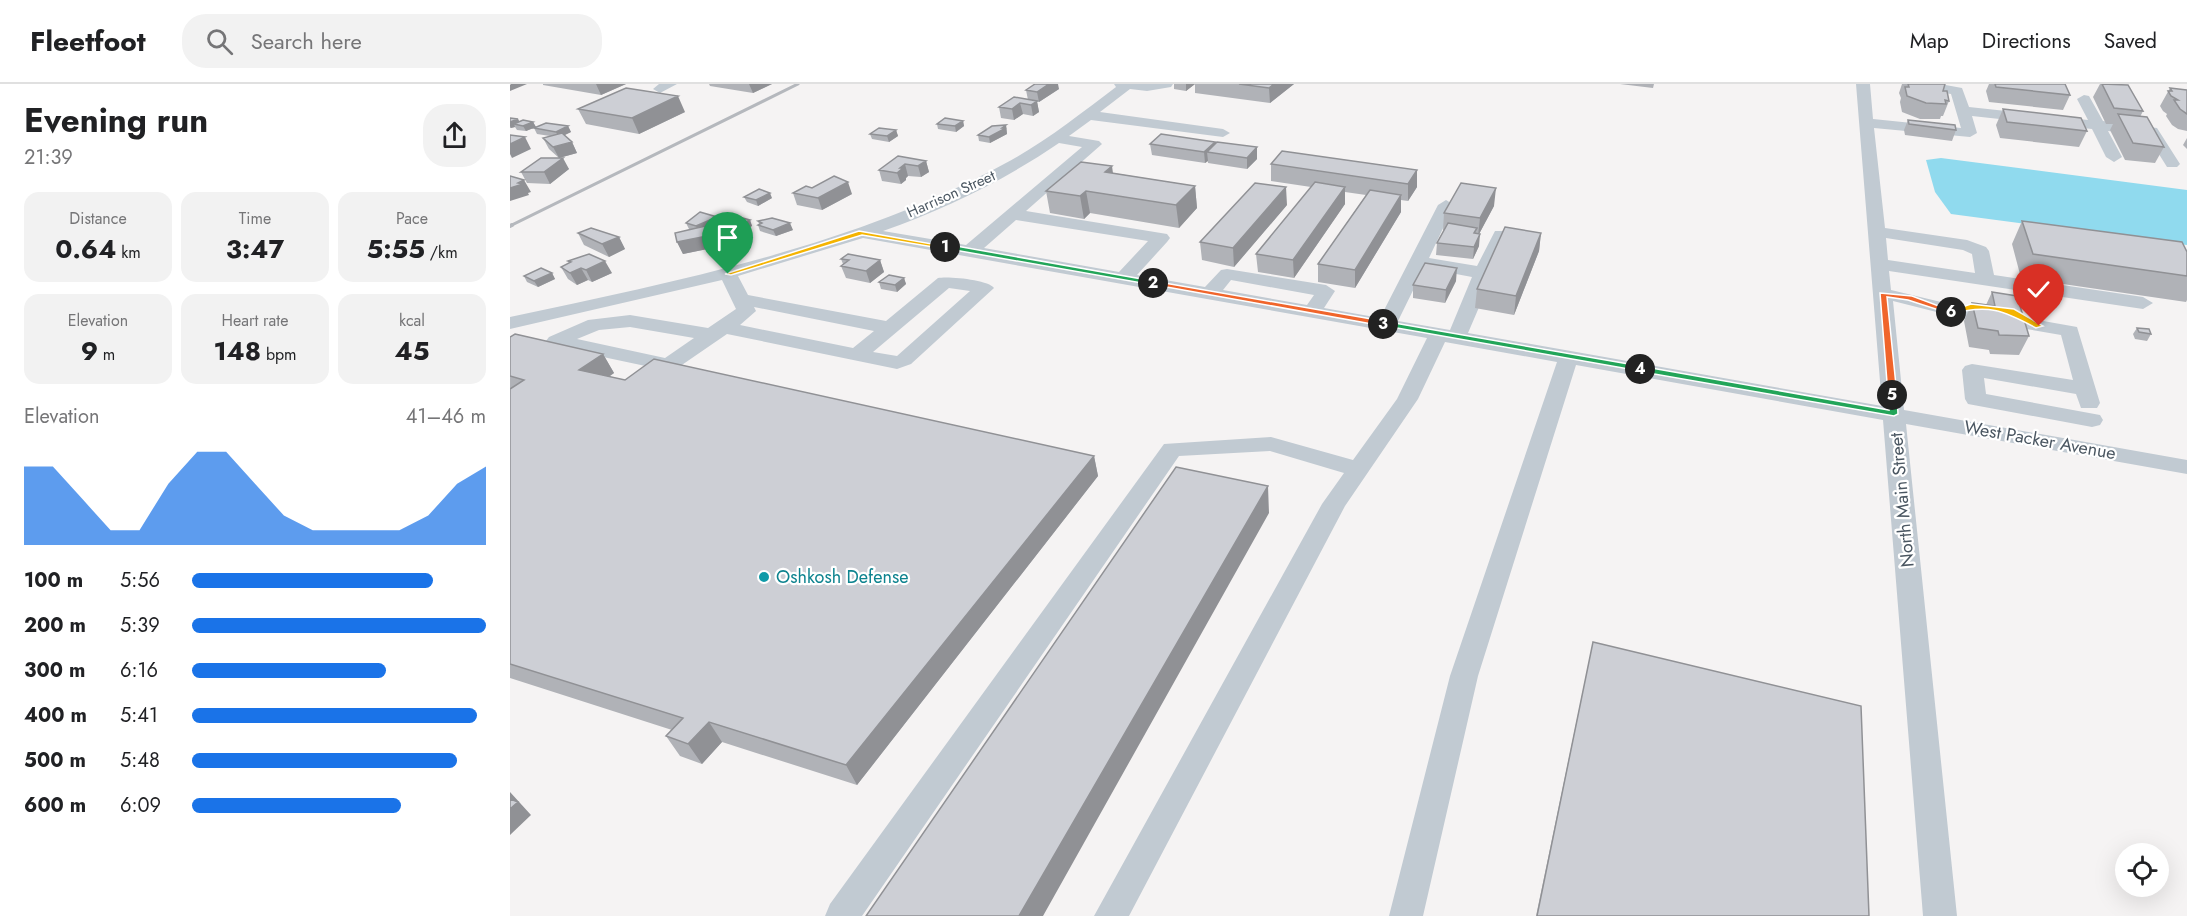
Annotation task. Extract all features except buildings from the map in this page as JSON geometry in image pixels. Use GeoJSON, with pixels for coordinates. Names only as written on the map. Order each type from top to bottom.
{"type":"FeatureCollection","features":[{"type":"Feature","properties":{"kind":"street"},"geometry":{"type":"LineString","coordinates":[[1121,84],[1147,87],[1166,84]]}},
{"type":"Feature","properties":{"kind":"street","name":"Harrison Street"},"geometry":{"type":"LineString","coordinates":[[510,323],[728,274],[861,232],[974,186],[1057,138],[1127,84]]}},
{"type":"Feature","properties":{"kind":"street","name":"North Main Street"},"geometry":{"type":"LineString","coordinates":[[1863,84],[1940,916]]}},
{"type":"Feature","properties":{"kind":"street"},"geometry":{"type":"LineString","coordinates":[[1867,123],[1970,133],[1957,91],[1916,84]]}},
{"type":"Feature","properties":{"kind":"street"},"geometry":{"type":"LineString","coordinates":[[2084,99],[2114,157]]}},
{"type":"Feature","properties":{"kind":"street"},"geometry":{"type":"LineString","coordinates":[[1965,111],[2152,131]]}},
{"type":"Feature","properties":{"kind":"street"},"geometry":{"type":"LineString","coordinates":[[2140,112],[2172,164]]}},
{"type":"Feature","properties":{"kind":"street"},"geometry":{"type":"LineString","coordinates":[[1087,116],[1223,133]]}},
{"type":"Feature","properties":{"kind":"street"},"geometry":{"type":"LineString","coordinates":[[970,251],[1094,144],[1057,138]]}},
{"type":"Feature","properties":{"kind":"street"},"geometry":{"type":"LineString","coordinates":[[1387,324],[1446,205]]}},
{"type":"Feature","properties":{"kind":"street"},"geometry":{"type":"LineString","coordinates":[[1013,214],[1161,238],[1124,278]]}},
{"type":"Feature","properties":{"kind":"street","name":"West Packer Avenue"},"geometry":{"type":"LineString","coordinates":[[861,232],[2187,467]]}},
{"type":"Feature","properties":{"kind":"street"},"geometry":{"type":"LineString","coordinates":[[1877,232],[1974,248],[1980,251],[1986,280]]}},
{"type":"Feature","properties":{"kind":"street"},"geometry":{"type":"LineString","coordinates":[[1111,916],[1334,504],[1407,399],[1448,335],[1483,273],[1501,235]]}},
{"type":"Feature","properties":{"kind":"street"},"geometry":{"type":"LineString","coordinates":[[1418,262],[1483,273]]}},
{"type":"Feature","properties":{"kind":"street"},"geometry":{"type":"LineString","coordinates":[[1880,264],[2143,303]]}},
{"type":"Feature","properties":{"kind":"street"},"geometry":{"type":"LineString","coordinates":[[728,274],[746,312],[718,331],[669,365],[556,341],[594,324],[630,321],[718,331],[858,354],[897,363],[904,360],[985,288],[945,282],[858,354]]}},
{"type":"Feature","properties":{"kind":"street"},"geometry":{"type":"LineString","coordinates":[[1883,294],[1909,297],[1954,313],[1984,318]]}},
{"type":"Feature","properties":{"kind":"street"},"geometry":{"type":"LineString","coordinates":[[740,299],[890,328]]}},
{"type":"Feature","properties":{"kind":"street"},"geometry":{"type":"LineString","coordinates":[[1954,313],[1974,305],[2011,310],[2039,326]]}},
{"type":"Feature","properties":{"kind":"street"},"geometry":{"type":"LineString","coordinates":[[2010,321],[2070,331],[2102,452]]}},
{"type":"Feature","properties":{"kind":"street"},"geometry":{"type":"LineString","coordinates":[[1406,916],[1464,676],[1569,356]]}},
{"type":"Feature","properties":{"kind":"street"},"geometry":{"type":"LineString","coordinates":[[2086,389],[1972,370],[1976,399],[2092,420]]}},
{"type":"Feature","properties":{"kind":"street"},"geometry":{"type":"LineString","coordinates":[[842,916],[1172,449],[1271,444],[1357,469]]}},
{"type":"Feature","properties":{"kind":"water"},"geometry":{"type":"Polygon","coordinates":[[[1941,158],[2187,190],[2187,245],[1951,214],[1935,192],[1926,160],[1941,158]]]}},
{"type":"Feature","properties":{"kind":"railway"},"geometry":{"type":"LineString","coordinates":[[512,225],[510,226],[798,84]]}},
{"type":"Feature","properties":{"kind":"place","name":"Oshkosh Defense"},"geometry":{"type":"Point","coordinates":[764,577]}},
{"type":"Feature","properties":{"kind":"route"},"geometry":{"type":"LineString","coordinates":[[728,274],[861,232],[1894,414],[1883,294],[1909,297],[1954,313],[1974,305],[2011,310],[2039,326]]}}]}
